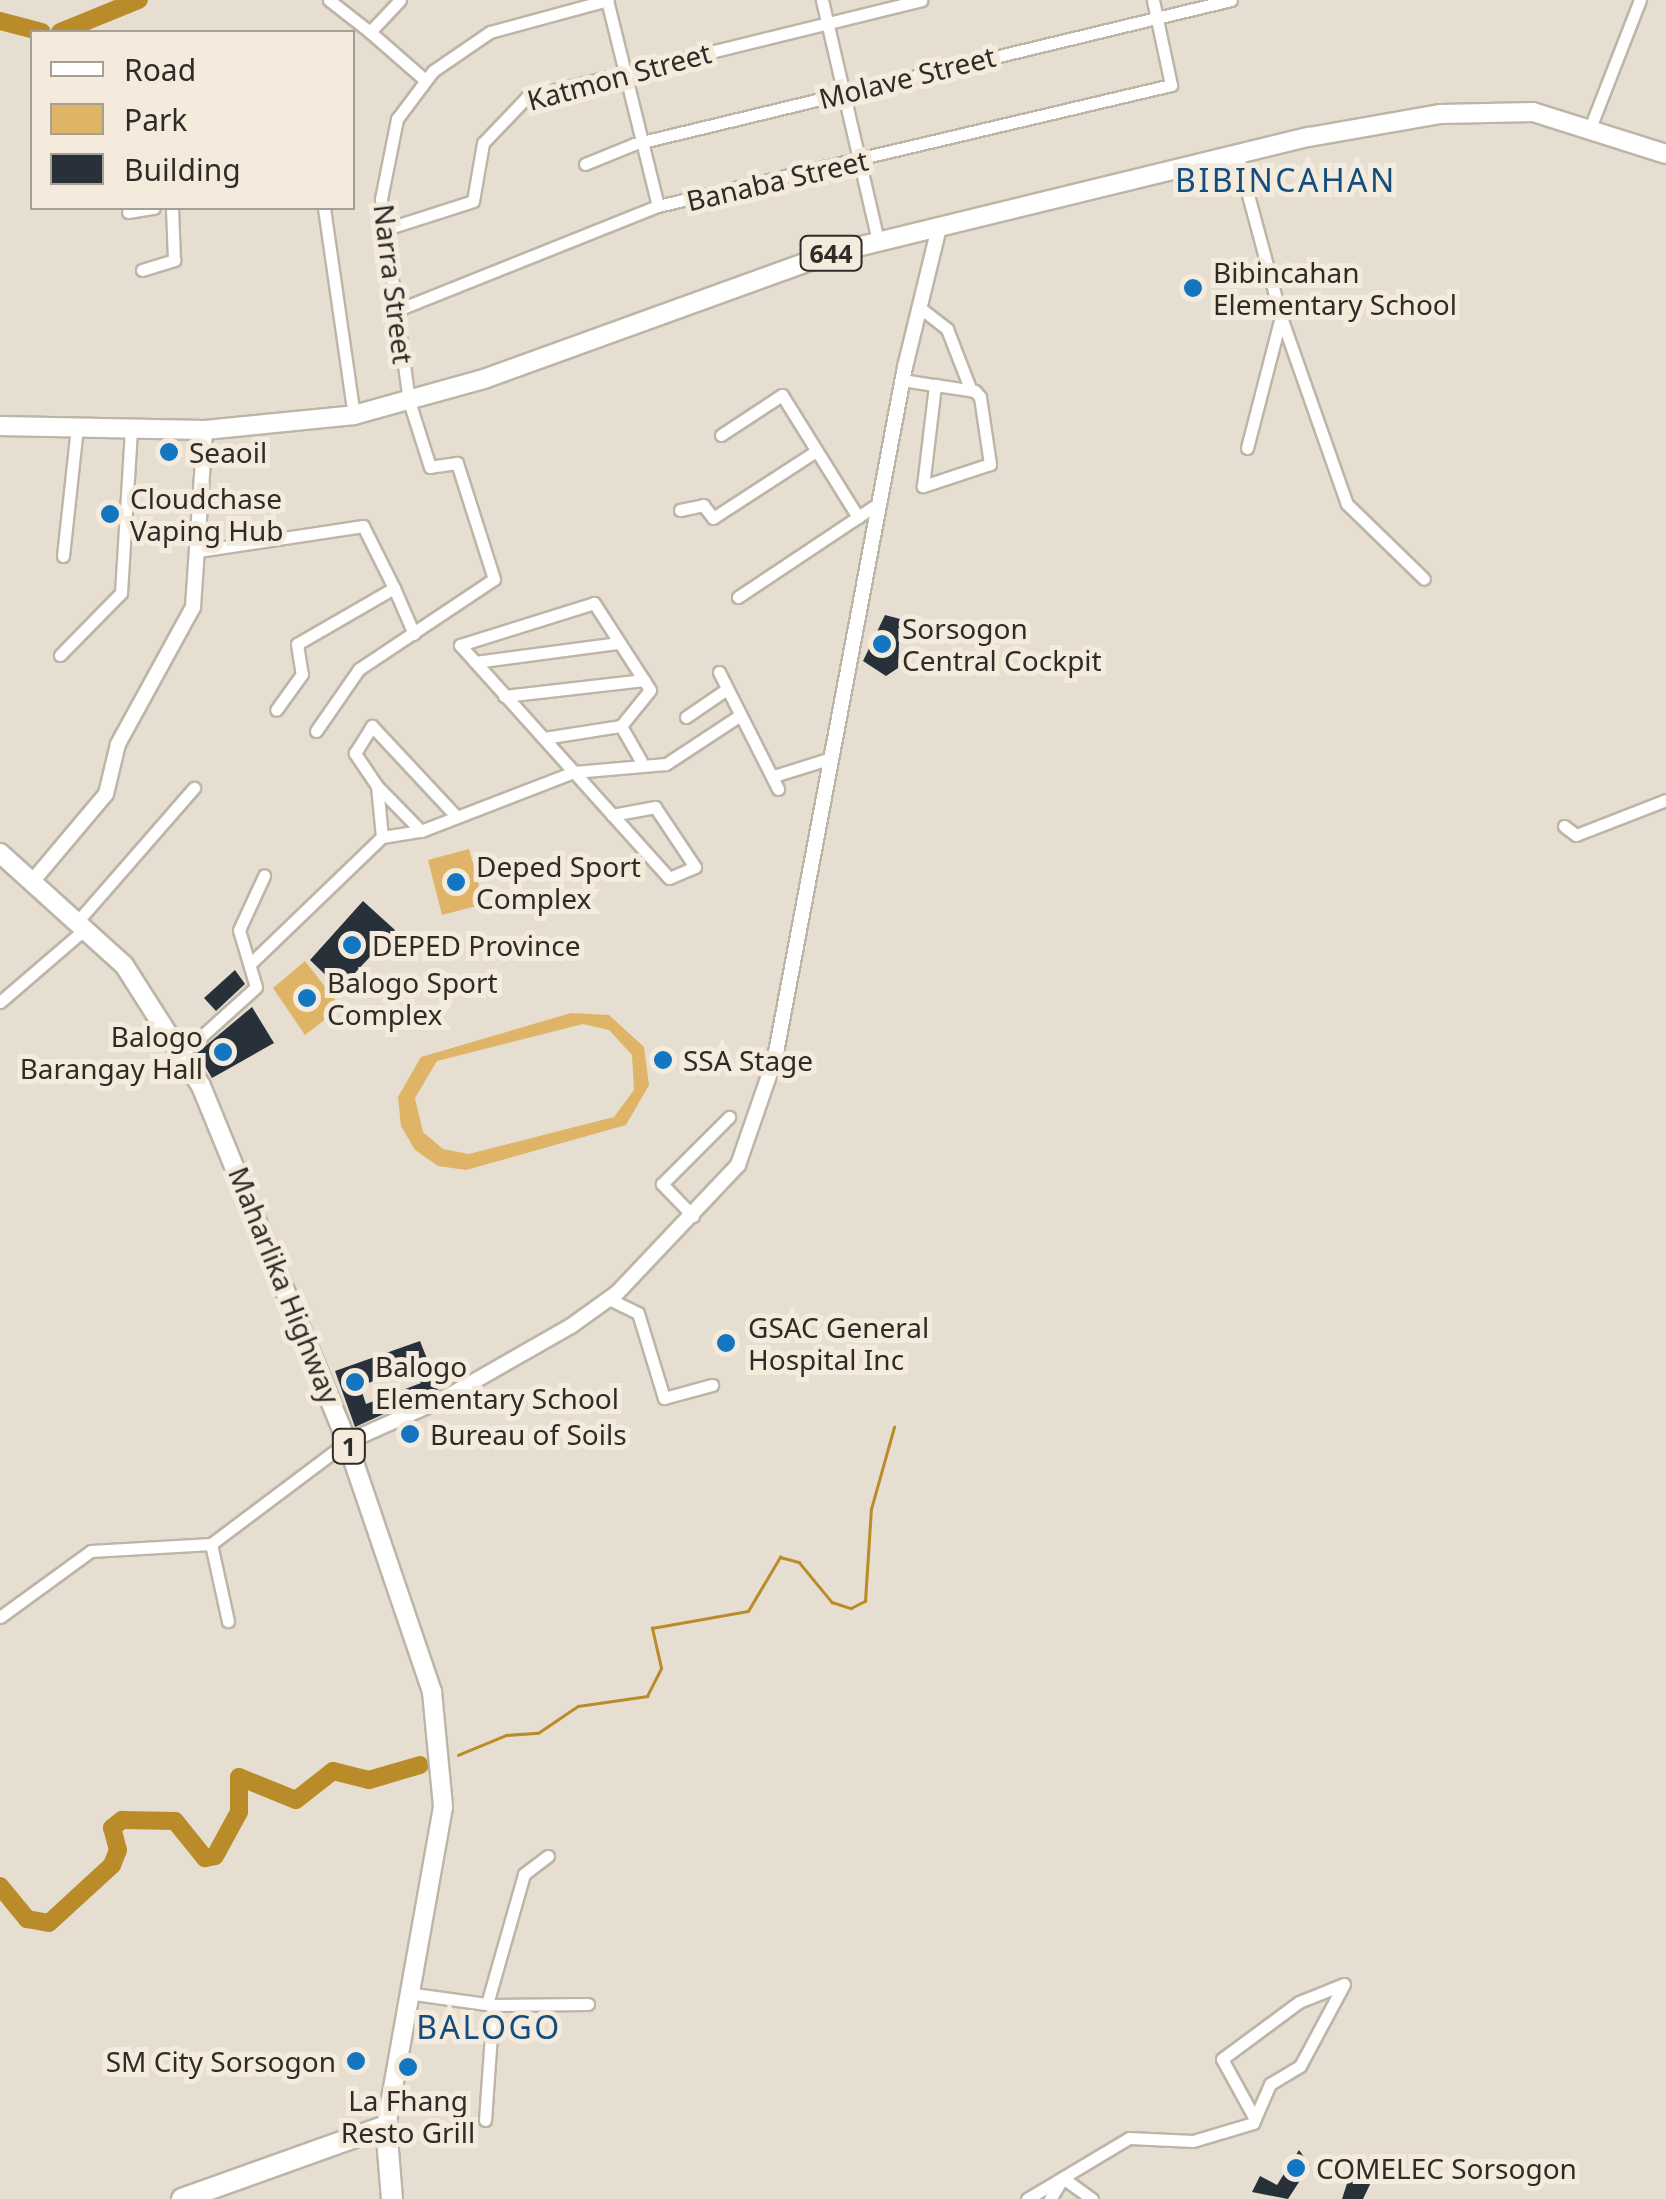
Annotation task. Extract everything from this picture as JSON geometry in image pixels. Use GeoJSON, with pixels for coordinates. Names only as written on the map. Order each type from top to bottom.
{"type":"FeatureCollection","features":[{"type":"Feature","properties":{"kind":"highway"},"geometry":{"type":"LineString","coordinates":[[182,2199],[386,2133]]}},
{"type":"Feature","properties":{"kind":"highway"},"geometry":{"type":"LineString","coordinates":[[222,2199],[386,2133]]}},
{"type":"Feature","properties":{"kind":"highway","name":"Maharlika Highway"},"geometry":{"type":"LineString","coordinates":[[386,2133],[392,2199]]}},
{"type":"Feature","properties":{"kind":"main road","name":"644"},"geometry":{"type":"LineString","coordinates":[[0,426],[205,430],[354,414],[409,401],[878,241],[1237,154],[1471,110],[1532,112],[1666,154]]}},
{"type":"Feature","properties":{"kind":"main road","name":"Maharlika Highway"},"geometry":{"type":"LineString","coordinates":[[0,853],[30,884],[82,925],[139,983],[183,1054],[268,1234],[347,1442],[441,1736],[444,1807],[407,1993],[386,2133]]}},
{"type":"Feature","properties":{"kind":"street"},"geometry":{"type":"LineString","coordinates":[[329,0],[425,80]]}},
{"type":"Feature","properties":{"kind":"street"},"geometry":{"type":"LineString","coordinates":[[370,32],[400,0]]}},
{"type":"Feature","properties":{"kind":"street"},"geometry":{"type":"LineString","coordinates":[[607,0],[658,206]]}},
{"type":"Feature","properties":{"kind":"street","name":"Narra Street"},"geometry":{"type":"LineString","coordinates":[[414,634],[494,580],[457,463],[430,467],[409,401],[386,229],[387,152],[397,119],[425,80],[490,32],[607,0]]}},
{"type":"Feature","properties":{"kind":"street"},"geometry":{"type":"LineString","coordinates":[[822,0],[878,241]]}},
{"type":"Feature","properties":{"kind":"street","name":"Katmon Street"},"geometry":{"type":"LineString","coordinates":[[386,229],[472,202],[484,143],[513,104],[624,72],[921,0]]}},
{"type":"Feature","properties":{"kind":"street"},"geometry":{"type":"LineString","coordinates":[[1153,0],[1157,14]]}},
{"type":"Feature","properties":{"kind":"street","name":"Molave Street"},"geometry":{"type":"LineString","coordinates":[[585,164],[642,142],[1157,14],[1232,0]]}},
{"type":"Feature","properties":{"kind":"street"},"geometry":{"type":"LineString","coordinates":[[1590,128],[1640,0]]}},
{"type":"Feature","properties":{"kind":"street","name":"Banaba Street"},"geometry":{"type":"LineString","coordinates":[[396,312],[658,206],[1171,85],[1157,14]]}},
{"type":"Feature","properties":{"kind":"street"},"geometry":{"type":"LineString","coordinates":[[1237,154],[1280,317],[1348,504],[1424,579]]}},
{"type":"Feature","properties":{"kind":"street"},"geometry":{"type":"LineString","coordinates":[[128,212],[141,210]]}},
{"type":"Feature","properties":{"kind":"street"},"geometry":{"type":"LineString","coordinates":[[142,270],[174,260],[172,210]]}},
{"type":"Feature","properties":{"kind":"street"},"geometry":{"type":"LineString","coordinates":[[324,210],[354,414]]}},
{"type":"Feature","properties":{"kind":"street"},"geometry":{"type":"LineString","coordinates":[[0,1617],[91,1551],[211,1544],[347,1442],[531,1351],[609,1299],[738,1165],[775,1058],[902,380],[939,227]]}},
{"type":"Feature","properties":{"kind":"street"},"geometry":{"type":"LineString","coordinates":[[920,306],[947,330],[972,391]]}},
{"type":"Feature","properties":{"kind":"street"},"geometry":{"type":"LineString","coordinates":[[1247,448],[1280,317]]}},
{"type":"Feature","properties":{"kind":"street"},"geometry":{"type":"LineString","coordinates":[[902,380],[936,385],[972,391],[980,397],[990,464],[923,486],[936,385]]}},
{"type":"Feature","properties":{"kind":"street"},"geometry":{"type":"LineString","coordinates":[[721,434],[779,394],[858,517]]}},
{"type":"Feature","properties":{"kind":"street"},"geometry":{"type":"LineString","coordinates":[[64,556],[78,428]]}},
{"type":"Feature","properties":{"kind":"street"},"geometry":{"type":"LineString","coordinates":[[60,656],[121,593],[132,430]]}},
{"type":"Feature","properties":{"kind":"street"},"geometry":{"type":"LineString","coordinates":[[30,884],[106,794],[118,744],[193,607],[205,430]]}},
{"type":"Feature","properties":{"kind":"street"},"geometry":{"type":"LineString","coordinates":[[680,510],[703,505],[713,518],[816,451]]}},
{"type":"Feature","properties":{"kind":"street"},"geometry":{"type":"LineString","coordinates":[[738,598],[879,504]]}},
{"type":"Feature","properties":{"kind":"street"},"geometry":{"type":"LineString","coordinates":[[198,552],[363,526],[414,634],[358,669],[316,731]]}},
{"type":"Feature","properties":{"kind":"street"},"geometry":{"type":"LineString","coordinates":[[276,710],[302,674],[297,644],[394,588]]}},
{"type":"Feature","properties":{"kind":"street"},"geometry":{"type":"LineString","coordinates":[[544,738],[621,726],[650,690],[594,603],[502,626],[460,645],[668,878],[696,866],[655,808],[612,815]]}},
{"type":"Feature","properties":{"kind":"street"},"geometry":{"type":"LineString","coordinates":[[475,662],[618,643]]}},
{"type":"Feature","properties":{"kind":"street"},"geometry":{"type":"LineString","coordinates":[[719,672],[776,782],[831,758]]}},
{"type":"Feature","properties":{"kind":"street"},"geometry":{"type":"LineString","coordinates":[[504,696],[644,680]]}},
{"type":"Feature","properties":{"kind":"street"},"geometry":{"type":"LineString","coordinates":[[686,716],[726,689]]}},
{"type":"Feature","properties":{"kind":"street"},"geometry":{"type":"LineString","coordinates":[[250,963],[382,837],[421,831],[574,772],[641,762],[666,764],[739,716]]}},
{"type":"Feature","properties":{"kind":"street"},"geometry":{"type":"LineString","coordinates":[[421,831],[377,786],[355,752],[372,726],[455,815]]}},
{"type":"Feature","properties":{"kind":"street"},"geometry":{"type":"LineString","coordinates":[[621,726],[641,762]]}},
{"type":"Feature","properties":{"kind":"street"},"geometry":{"type":"LineString","coordinates":[[377,786],[382,837]]}},
{"type":"Feature","properties":{"kind":"street"},"geometry":{"type":"LineString","coordinates":[[0,1002],[82,925],[194,788]]}},
{"type":"Feature","properties":{"kind":"street"},"geometry":{"type":"LineString","coordinates":[[1564,826],[1576,835],[1666,800]]}},
{"type":"Feature","properties":{"kind":"street"},"geometry":{"type":"LineString","coordinates":[[183,1054],[256,987],[239,930],[264,876]]}},
{"type":"Feature","properties":{"kind":"street"},"geometry":{"type":"LineString","coordinates":[[693,1216],[662,1184],[729,1117]]}},
{"type":"Feature","properties":{"kind":"street"},"geometry":{"type":"LineString","coordinates":[[609,1299],[638,1313],[664,1398],[712,1385]]}},
{"type":"Feature","properties":{"kind":"street"},"geometry":{"type":"LineString","coordinates":[[211,1544],[228,1622]]}},
{"type":"Feature","properties":{"kind":"street"},"geometry":{"type":"LineString","coordinates":[[486,2120],[490,2005],[524,1874],[548,1856]]}},
{"type":"Feature","properties":{"kind":"street"},"geometry":{"type":"LineString","coordinates":[[1027,2199],[1128,2138],[1193,2141],[1254,2120],[1270,2084],[1300,2066],[1344,1984],[1299,2002],[1222,2059],[1254,2120]]}},
{"type":"Feature","properties":{"kind":"street"},"geometry":{"type":"LineString","coordinates":[[407,1993],[490,2005],[588,2004]]}},
{"type":"Feature","properties":{"kind":"street"},"geometry":{"type":"LineString","coordinates":[[1050,2199],[1063,2178]]}},
{"type":"Feature","properties":{"kind":"street"},"geometry":{"type":"LineString","coordinates":[[1063,2178],[1092,2199]]}},
{"type":"Feature","properties":{"kind":"green space","name":"Deped Sport Complex"},"geometry":{"type":"Polygon","coordinates":[[[469,849],[484,904],[442,915],[428,860],[469,849]]]}},
{"type":"Feature","properties":{"kind":"green space","name":"Balogo Sport Complex"},"geometry":{"type":"Polygon","coordinates":[[[305,961],[341,1007],[305,1035],[273,988],[305,961]]]}},
{"type":"Feature","properties":{"kind":"green space"},"geometry":{"type":"Polygon","coordinates":[[[571,1013],[609,1015],[644,1047],[649,1085],[626,1125],[466,1170],[438,1166],[415,1150],[401,1126],[398,1097],[421,1057],[571,1013]],[[583,1024],[437,1061],[415,1098],[423,1132],[443,1149],[469,1154],[614,1117],[634,1090],[632,1055],[609,1030],[583,1024]]]}},
{"type":"Feature","properties":{"kind":"building","name":"Sorsogon Central Cockpit"},"geometry":{"type":"Polygon","coordinates":[[[885,615],[900,619],[898,668],[886,676],[863,661],[885,615]]]}},
{"type":"Feature","properties":{"kind":"building","name":"DEPED Province"},"geometry":{"type":"Polygon","coordinates":[[[363,901],[395,930],[340,989],[310,960],[363,901]]]}},
{"type":"Feature","properties":{"kind":"building"},"geometry":{"type":"Polygon","coordinates":[[[235,970],[245,984],[216,1011],[204,998],[235,970]]]}},
{"type":"Feature","properties":{"kind":"building"},"geometry":{"type":"Polygon","coordinates":[[[252,1007],[274,1043],[212,1078],[197,1053],[252,1007]]]}},
{"type":"Feature","properties":{"kind":"building","name":"Balogo Elementary School"},"geometry":{"type":"Polygon","coordinates":[[[420,1341],[439,1389],[355,1427],[335,1371],[420,1341]],[[415,1366],[360,1386],[366,1404],[421,1383],[415,1366]]]}},
{"type":"Feature","properties":{"kind":"building"},"geometry":{"type":"Polygon","coordinates":[[[1299,2150],[1310,2165],[1288,2199],[1252,2192],[1260,2176],[1277,2185],[1299,2150]]]}},
{"type":"Feature","properties":{"kind":"building"},"geometry":{"type":"Polygon","coordinates":[[[1354,2162],[1375,2174],[1363,2199],[1342,2199],[1354,2162]]]}},
{"type":"Feature","properties":{"kind":"waterway"},"geometry":{"type":"LineString","coordinates":[[65,30],[139,0]]}},
{"type":"Feature","properties":{"kind":"waterway"},"geometry":{"type":"LineString","coordinates":[[0,21],[34,30]]}},
{"type":"Feature","properties":{"kind":"waterway"},"geometry":{"type":"LineString","coordinates":[[458,1755],[506,1735],[538,1733],[578,1706],[647,1696],[661,1668],[652,1628],[748,1611],[780,1557],[799,1562],[832,1602],[851,1608],[865,1601],[871,1509],[894,1427]]}},
{"type":"Feature","properties":{"kind":"waterway"},"geometry":{"type":"LineString","coordinates":[[0,1886],[27,1919],[49,1923],[112,1865],[118,1850],[112,1828],[122,1820],[175,1821],[205,1858],[215,1856],[239,1812],[239,1777],[296,1800],[333,1771],[369,1780],[420,1765]]}},
{"type":"Feature","properties":{"kind":"place","name":"Bibincahan Elementary School"},"geometry":{"type":"Point","coordinates":[1193,288]}},
{"type":"Feature","properties":{"kind":"place","name":"Seaoil"},"geometry":{"type":"Point","coordinates":[169,452]}},
{"type":"Feature","properties":{"kind":"place","name":"Cloudchase Vaping Hub"},"geometry":{"type":"Point","coordinates":[110,514]}},
{"type":"Feature","properties":{"kind":"place","name":"Sorsogon Central Cockpit"},"geometry":{"type":"Point","coordinates":[882,644]}},
{"type":"Feature","properties":{"kind":"place","name":"Deped Sport Complex"},"geometry":{"type":"Point","coordinates":[456,882]}},
{"type":"Feature","properties":{"kind":"place","name":"DEPED Province"},"geometry":{"type":"Point","coordinates":[352,945]}},
{"type":"Feature","properties":{"kind":"place","name":"Balogo Sport Complex"},"geometry":{"type":"Point","coordinates":[307,998]}},
{"type":"Feature","properties":{"kind":"place","name":"Balogo Barangay Hall"},"geometry":{"type":"Point","coordinates":[223,1052]}},
{"type":"Feature","properties":{"kind":"place","name":"SSA Stage"},"geometry":{"type":"Point","coordinates":[663,1060]}},
{"type":"Feature","properties":{"kind":"place","name":"GSAC General Hospital Inc"},"geometry":{"type":"Point","coordinates":[726,1343]}},
{"type":"Feature","properties":{"kind":"place","name":"Balogo Elementary School"},"geometry":{"type":"Point","coordinates":[355,1382]}},
{"type":"Feature","properties":{"kind":"place","name":"Bureau of Soils"},"geometry":{"type":"Point","coordinates":[410,1434]}},
{"type":"Feature","properties":{"kind":"place","name":"SM City Sorsogon"},"geometry":{"type":"Point","coordinates":[356,2061]}},
{"type":"Feature","properties":{"kind":"place","name":"La Fhang Resto Grill"},"geometry":{"type":"Point","coordinates":[408,2067]}},
{"type":"Feature","properties":{"kind":"place","name":"COMELEC Sorsogon"},"geometry":{"type":"Point","coordinates":[1296,2168]}},
{"type":"Feature","properties":{"kind":"district","name":"BIBINCAHAN"},"geometry":{"type":"Point","coordinates":[1286,180]}},
{"type":"Feature","properties":{"kind":"district","name":"BALOGO"},"geometry":{"type":"Point","coordinates":[489,2027]}}]}
